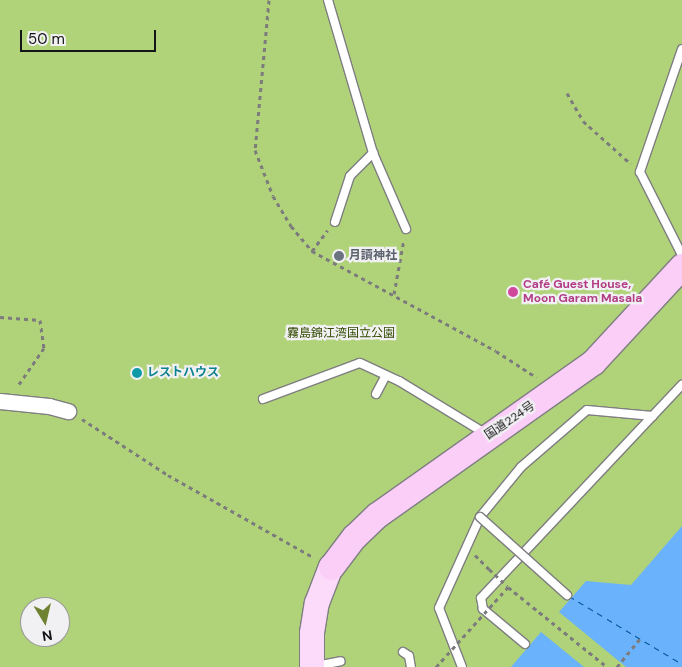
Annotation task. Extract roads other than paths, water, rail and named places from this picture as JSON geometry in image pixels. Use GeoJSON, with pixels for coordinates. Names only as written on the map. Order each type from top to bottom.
{"type":"FeatureCollection","features":[{"type":"Feature","properties":{"kind":"highway","name":"国道224号"},"geometry":{"type":"LineString","coordinates":[[331,567],[354,537],[377,515],[593,362],[682,266]]}},
{"type":"Feature","properties":{"kind":"main road"},"geometry":{"type":"LineString","coordinates":[[312,667],[312,633],[317,603],[331,567]]}},
{"type":"Feature","properties":{"kind":"street"},"geometry":{"type":"LineString","coordinates":[[3,402],[49,406],[68,411]]}},
{"type":"Feature","properties":{"kind":"lane"},"geometry":{"type":"LineString","coordinates":[[328,0],[373,153],[406,229]]}},
{"type":"Feature","properties":{"kind":"lane"},"geometry":{"type":"LineString","coordinates":[[682,48],[640,172],[682,255]]}},
{"type":"Feature","properties":{"kind":"lane"},"geometry":{"type":"LineString","coordinates":[[334,222],[350,176],[373,153]]}},
{"type":"Feature","properties":{"kind":"lane"},"geometry":{"type":"LineString","coordinates":[[263,398],[360,363],[386,375],[489,435]]}},
{"type":"Feature","properties":{"kind":"lane"},"geometry":{"type":"LineString","coordinates":[[376,394],[386,375]]}},
{"type":"Feature","properties":{"kind":"lane"},"geometry":{"type":"LineString","coordinates":[[525,644],[483,609],[482,598],[682,385]]}},
{"type":"Feature","properties":{"kind":"lane"},"geometry":{"type":"LineString","coordinates":[[462,667],[439,608],[480,517],[521,467],[587,410],[653,416]]}},
{"type":"Feature","properties":{"kind":"lane"},"geometry":{"type":"LineString","coordinates":[[480,517],[567,595]]}},
{"type":"Feature","properties":{"kind":"lane"},"geometry":{"type":"LineString","coordinates":[[403,652],[410,656],[411,667]]}},
{"type":"Feature","properties":{"kind":"lane"},"geometry":{"type":"LineString","coordinates":[[312,667],[341,662]]}},
{"type":"Feature","properties":{"kind":"water"},"geometry":{"type":"Polygon","coordinates":[[[682,526],[682,667],[626,667],[559,612],[586,581],[631,585],[682,526]]]}},
{"type":"Feature","properties":{"kind":"water"},"geometry":{"type":"Polygon","coordinates":[[[541,632],[584,667],[511,667],[541,632]]]}},
{"type":"Feature","properties":{"kind":"place","name":"月讀神社"},"geometry":{"type":"Point","coordinates":[339,256]}},
{"type":"Feature","properties":{"kind":"place","name":"Café Guest House, Moon Garam Masala"},"geometry":{"type":"Point","coordinates":[513,292]}},
{"type":"Feature","properties":{"kind":"place","name":"レストハウス"},"geometry":{"type":"Point","coordinates":[137,373]}},
{"type":"Feature","properties":{"kind":"park label","name":"霧島錦江湾国立公園"},"geometry":{"type":"Point","coordinates":[341,334]}}]}
